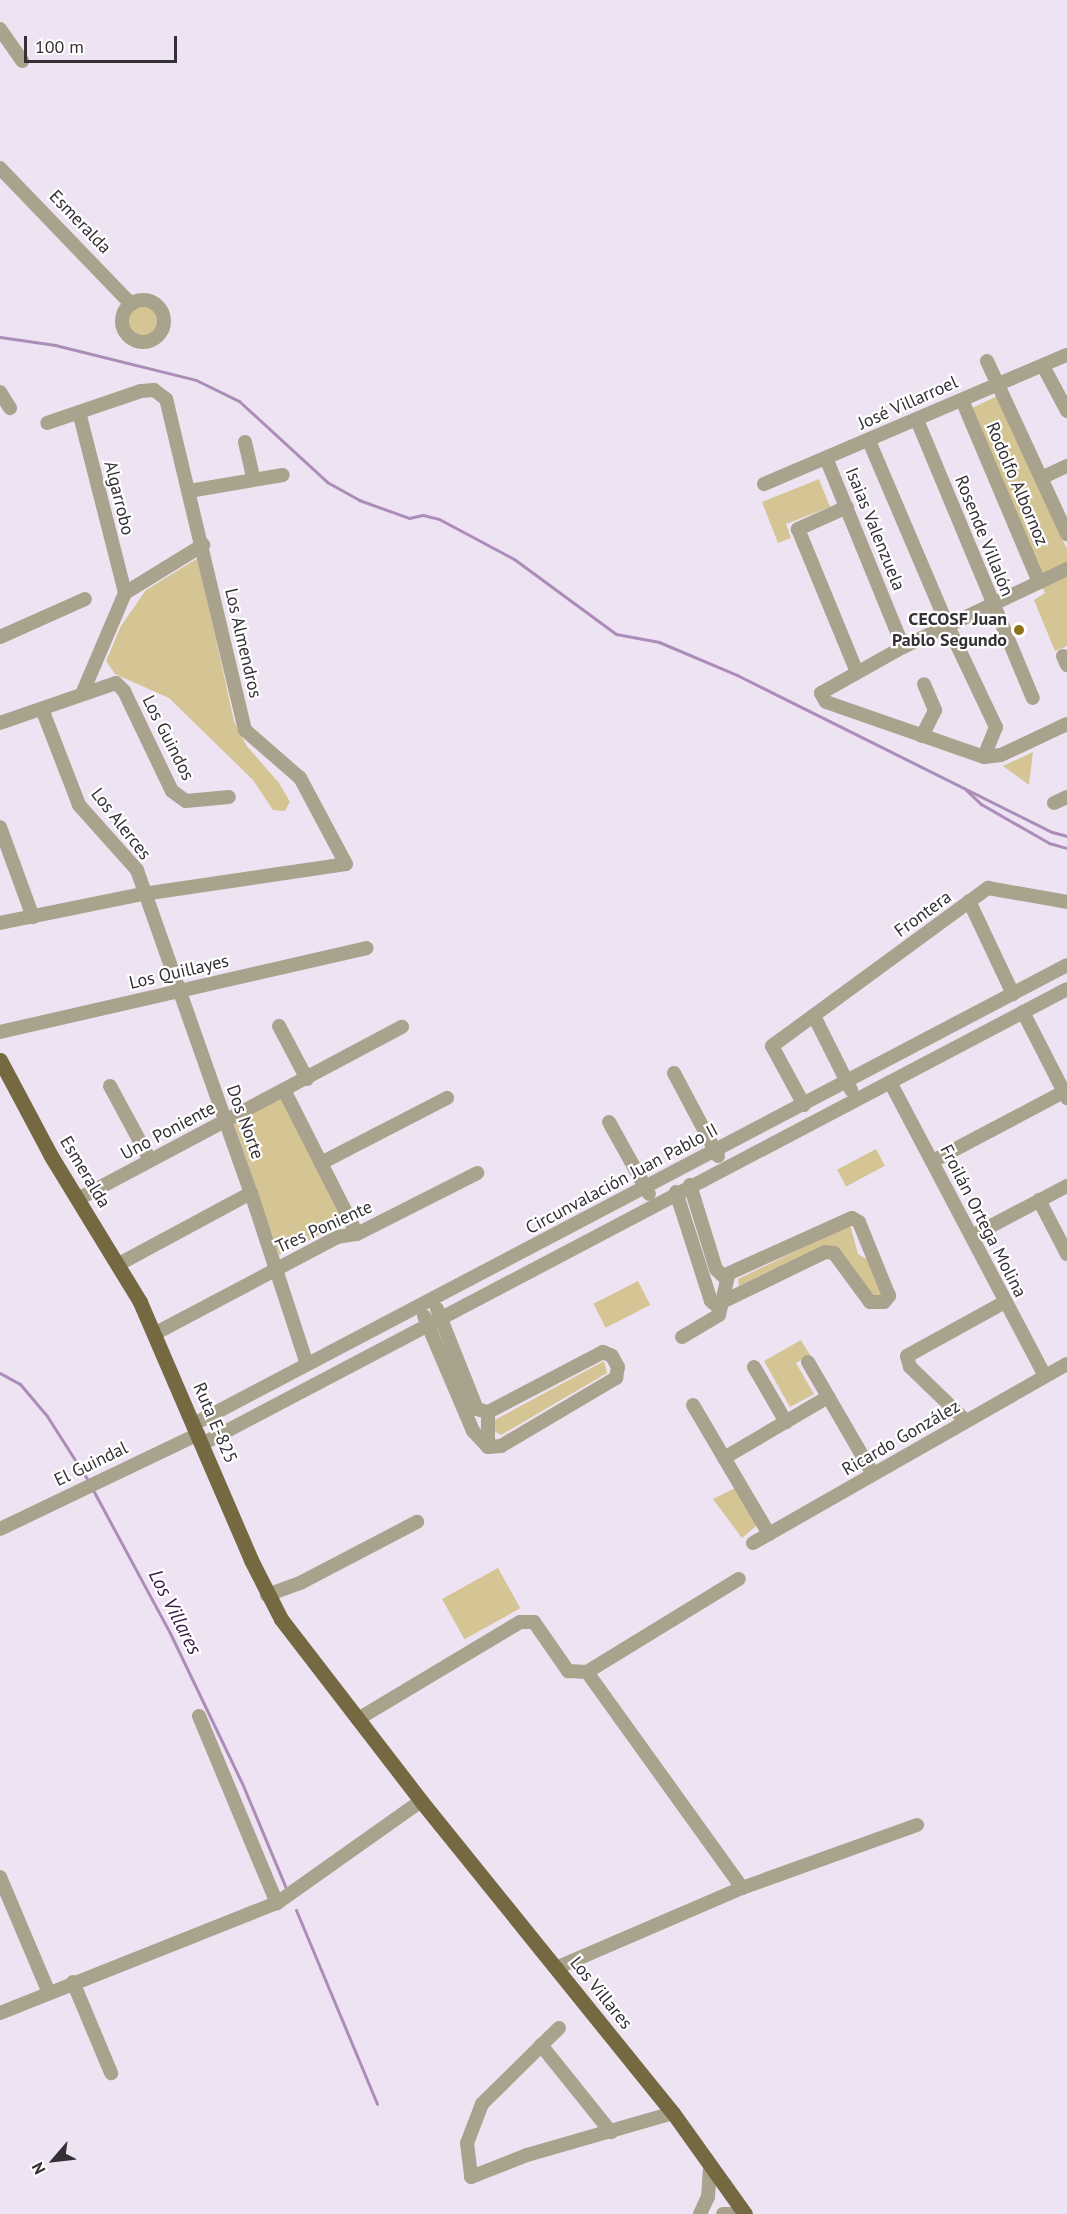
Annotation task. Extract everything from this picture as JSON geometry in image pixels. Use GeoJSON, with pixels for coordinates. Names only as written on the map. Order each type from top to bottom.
{"type":"FeatureCollection","features":[{"type":"Feature","properties":{"kind":"main road","name":"Esmeralda"},"geometry":{"type":"LineString","coordinates":[[0,1060],[78,1199],[140,1302]]}},
{"type":"Feature","properties":{"kind":"main road","name":"Ruta E-825"},"geometry":{"type":"LineString","coordinates":[[140,1302],[156,1333],[252,1560]]}},
{"type":"Feature","properties":{"kind":"main road","name":"Los Villares"},"geometry":{"type":"LineString","coordinates":[[252,1560],[267,1595],[358,1719],[421,1801],[673,2113],[745,2214]]}},
{"type":"Feature","properties":{"kind":"street"},"geometry":{"type":"LineString","coordinates":[[0,29],[22,61]]}},
{"type":"Feature","properties":{"kind":"street","name":"Esmeralda"},"geometry":{"type":"LineString","coordinates":[[0,168],[131,304]]}},
{"type":"Feature","properties":{"kind":"street","name":"José Villarroel"},"geometry":{"type":"LineString","coordinates":[[764,484],[1067,355]]}},
{"type":"Feature","properties":{"kind":"street"},"geometry":{"type":"LineString","coordinates":[[987,361],[1067,534]]}},
{"type":"Feature","properties":{"kind":"street"},"geometry":{"type":"LineString","coordinates":[[1043,366],[1067,411]]}},
{"type":"Feature","properties":{"kind":"street","name":"Los Almendros"},"geometry":{"type":"LineString","coordinates":[[79,412],[141,391],[154,390],[166,399],[203,545],[245,730],[300,778],[346,864],[143,894]]}},
{"type":"Feature","properties":{"kind":"street"},"geometry":{"type":"LineString","coordinates":[[0,392],[10,408]]}},
{"type":"Feature","properties":{"kind":"street","name":"Rodolfo Albornoz"},"geometry":{"type":"LineString","coordinates":[[962,400],[1039,582]]}},
{"type":"Feature","properties":{"kind":"street"},"geometry":{"type":"LineString","coordinates":[[47,423],[79,412]]}},
{"type":"Feature","properties":{"kind":"street","name":"Algarrobo"},"geometry":{"type":"LineString","coordinates":[[79,412],[124,593]]}},
{"type":"Feature","properties":{"kind":"street","name":"Rosende Villalón"},"geometry":{"type":"LineString","coordinates":[[917,420],[1032,698]]}},
{"type":"Feature","properties":{"kind":"street"},"geometry":{"type":"LineString","coordinates":[[869,441],[948,626],[996,727],[984,757]]}},
{"type":"Feature","properties":{"kind":"street"},"geometry":{"type":"LineString","coordinates":[[245,442],[253,478]]}},
{"type":"Feature","properties":{"kind":"street","name":"Isaias Valenzuela"},"geometry":{"type":"LineString","coordinates":[[826,458],[903,647]]}},
{"type":"Feature","properties":{"kind":"street"},"geometry":{"type":"LineString","coordinates":[[1041,477],[1067,466]]}},
{"type":"Feature","properties":{"kind":"street"},"geometry":{"type":"LineString","coordinates":[[189,491],[253,478],[283,475]]}},
{"type":"Feature","properties":{"kind":"street"},"geometry":{"type":"LineString","coordinates":[[847,507],[798,529],[856,672]]}},
{"type":"Feature","properties":{"kind":"street"},"geometry":{"type":"LineString","coordinates":[[0,723],[82,694],[124,593],[203,545]]}},
{"type":"Feature","properties":{"kind":"street"},"geometry":{"type":"LineString","coordinates":[[1067,569],[903,647],[821,693],[826,702],[984,757],[1001,755],[1067,724]]}},
{"type":"Feature","properties":{"kind":"street"},"geometry":{"type":"LineString","coordinates":[[0,637],[85,599]]}},
{"type":"Feature","properties":{"kind":"street"},"geometry":{"type":"LineString","coordinates":[[922,736],[935,710],[924,684]]}},
{"type":"Feature","properties":{"kind":"street","name":"Los Guindos"},"geometry":{"type":"LineString","coordinates":[[82,694],[120,685],[172,791],[186,801],[229,797]]}},
{"type":"Feature","properties":{"kind":"street","name":"Los Alerces"},"geometry":{"type":"LineString","coordinates":[[42,709],[79,805],[135,865],[143,894]]}},
{"type":"Feature","properties":{"kind":"street"},"geometry":{"type":"LineString","coordinates":[[0,826],[33,917]]}},
{"type":"Feature","properties":{"kind":"street","name":"Frontera"},"geometry":{"type":"LineString","coordinates":[[804,1105],[772,1046],[988,888],[1067,902]]}},
{"type":"Feature","properties":{"kind":"street"},"geometry":{"type":"LineString","coordinates":[[0,923],[143,894]]}},
{"type":"Feature","properties":{"kind":"street","name":"Dos Norte"},"geometry":{"type":"LineString","coordinates":[[143,894],[226,1121],[307,1364]]}},
{"type":"Feature","properties":{"kind":"street"},"geometry":{"type":"LineString","coordinates":[[969,902],[1013,994]]}},
{"type":"Feature","properties":{"kind":"street","name":"Los Quillayes"},"geometry":{"type":"LineString","coordinates":[[0,1032],[366,948]]}},
{"type":"Feature","properties":{"kind":"street","name":"Circunvalación Juan Pablo II"},"geometry":{"type":"LineString","coordinates":[[198,1434],[307,1364],[433,1300],[644,1185],[804,1105],[1067,965]]}},
{"type":"Feature","properties":{"kind":"street","name":"Circunvalación Juan Pablo II"},"geometry":{"type":"LineString","coordinates":[[198,1434],[428,1324],[654,1203],[1067,989]]}},
{"type":"Feature","properties":{"kind":"street"},"geometry":{"type":"LineString","coordinates":[[933,1161],[1066,1093],[1023,1012]]}},
{"type":"Feature","properties":{"kind":"street"},"geometry":{"type":"LineString","coordinates":[[814,1016],[855,1100]]}},
{"type":"Feature","properties":{"kind":"street"},"geometry":{"type":"LineString","coordinates":[[279,1026],[307,1078]]}},
{"type":"Feature","properties":{"kind":"street","name":"Uno Poniente"},"geometry":{"type":"LineString","coordinates":[[78,1199],[402,1027]]}},
{"type":"Feature","properties":{"kind":"street"},"geometry":{"type":"LineString","coordinates":[[674,1073],[723,1168]]}},
{"type":"Feature","properties":{"kind":"street","name":"Froilán Ortega Molina"},"geometry":{"type":"LineString","coordinates":[[890,1082],[1045,1376]]}},
{"type":"Feature","properties":{"kind":"street"},"geometry":{"type":"LineString","coordinates":[[110,1086],[150,1160]]}},
{"type":"Feature","properties":{"kind":"street"},"geometry":{"type":"LineString","coordinates":[[285,1090],[357,1234]]}},
{"type":"Feature","properties":{"kind":"street"},"geometry":{"type":"LineString","coordinates":[[321,1163],[447,1098]]}},
{"type":"Feature","properties":{"kind":"street"},"geometry":{"type":"LineString","coordinates":[[609,1122],[654,1203]]}},
{"type":"Feature","properties":{"kind":"street","name":"Tres Poniente"},"geometry":{"type":"LineString","coordinates":[[156,1333],[337,1237],[357,1234],[477,1173]]}},
{"type":"Feature","properties":{"kind":"street"},"geometry":{"type":"LineString","coordinates":[[690,1185],[716,1269],[728,1276]]}},
{"type":"Feature","properties":{"kind":"street"},"geometry":{"type":"LineString","coordinates":[[972,1236],[1067,1186]]}},
{"type":"Feature","properties":{"kind":"street"},"geometry":{"type":"LineString","coordinates":[[676,1192],[711,1301],[724,1304],[825,1252],[834,1253],[870,1302],[884,1302],[890,1296],[859,1222],[852,1218],[728,1276]]}},
{"type":"Feature","properties":{"kind":"street"},"geometry":{"type":"LineString","coordinates":[[119,1264],[251,1193]]}},
{"type":"Feature","properties":{"kind":"street"},"geometry":{"type":"LineString","coordinates":[[1038,1200],[1067,1254]]}},
{"type":"Feature","properties":{"kind":"street"},"geometry":{"type":"LineString","coordinates":[[682,1337],[719,1315],[724,1304],[728,1276]]}},
{"type":"Feature","properties":{"kind":"street"},"geometry":{"type":"LineString","coordinates":[[433,1300],[477,1409],[488,1412],[603,1353],[612,1356],[618,1367],[616,1378],[501,1446],[488,1447]]}},
{"type":"Feature","properties":{"kind":"street"},"geometry":{"type":"LineString","coordinates":[[966,1421],[910,1367],[908,1354],[1005,1302]]}},
{"type":"Feature","properties":{"kind":"street"},"geometry":{"type":"LineString","coordinates":[[419,1306],[473,1431],[488,1447]]}},
{"type":"Feature","properties":{"kind":"street"},"geometry":{"type":"LineString","coordinates":[[808,1362],[873,1474]]}},
{"type":"Feature","properties":{"kind":"street","name":"Ricardo González"},"geometry":{"type":"LineString","coordinates":[[753,1543],[1067,1364]]}},
{"type":"Feature","properties":{"kind":"street"},"geometry":{"type":"LineString","coordinates":[[754,1367],[786,1422]]}},
{"type":"Feature","properties":{"kind":"street"},"geometry":{"type":"LineString","coordinates":[[724,1458],[828,1397]]}},
{"type":"Feature","properties":{"kind":"street"},"geometry":{"type":"LineString","coordinates":[[693,1405],[769,1534]]}},
{"type":"Feature","properties":{"kind":"street"},"geometry":{"type":"LineString","coordinates":[[488,1412],[488,1447]]}},
{"type":"Feature","properties":{"kind":"street","name":"El Guindal"},"geometry":{"type":"LineString","coordinates":[[0,1529],[91,1482],[198,1434]]}},
{"type":"Feature","properties":{"kind":"street"},"geometry":{"type":"LineString","coordinates":[[267,1595],[302,1582],[417,1522]]}},
{"type":"Feature","properties":{"kind":"street"},"geometry":{"type":"LineString","coordinates":[[358,1719],[520,1622],[534,1622],[568,1671],[587,1672],[739,1579]]}},
{"type":"Feature","properties":{"kind":"street"},"geometry":{"type":"LineString","coordinates":[[587,1672],[742,1888]]}},
{"type":"Feature","properties":{"kind":"street"},"geometry":{"type":"LineString","coordinates":[[199,1716],[277,1903]]}},
{"type":"Feature","properties":{"kind":"street"},"geometry":{"type":"LineString","coordinates":[[0,2013],[277,1903],[421,1801]]}},
{"type":"Feature","properties":{"kind":"street"},"geometry":{"type":"LineString","coordinates":[[556,1968],[742,1888],[917,1825]]}},
{"type":"Feature","properties":{"kind":"street"},"geometry":{"type":"LineString","coordinates":[[0,1877],[49,1993]]}},
{"type":"Feature","properties":{"kind":"street"},"geometry":{"type":"LineString","coordinates":[[73,1983],[111,2073]]}},
{"type":"Feature","properties":{"kind":"street"},"geometry":{"type":"LineString","coordinates":[[559,2028],[482,2104],[467,2143],[471,2177],[527,2155],[673,2113]]}},
{"type":"Feature","properties":{"kind":"street"},"geometry":{"type":"LineString","coordinates":[[541,2045],[611,2132]]}},
{"type":"Feature","properties":{"kind":"street"},"geometry":{"type":"LineString","coordinates":[[700,2214],[708,2197],[710,2167]]}},
{"type":"Feature","properties":{"kind":"street"},"geometry":{"type":"LineString","coordinates":[[723,2214],[736,2214]]}},
{"type":"Feature","properties":{"kind":"shaded area"},"geometry":{"type":"Polygon","coordinates":[[[143,304],[155,309],[160,321],[155,333],[143,338],[131,333],[126,321],[131,309],[143,304]]]}},
{"type":"Feature","properties":{"kind":"shaded area"},"geometry":{"type":"Polygon","coordinates":[[[997,396],[1067,549],[1067,646],[1055,651],[1034,600],[1045,593],[970,409],[997,396]]]}},
{"type":"Feature","properties":{"kind":"shaded area"},"geometry":{"type":"Polygon","coordinates":[[[819,479],[830,507],[786,524],[791,538],[778,543],[762,502],[819,479]]]}},
{"type":"Feature","properties":{"kind":"shaded area"},"geometry":{"type":"Polygon","coordinates":[[[198,558],[234,721],[246,745],[279,783],[290,802],[285,811],[273,810],[253,780],[169,698],[115,674],[106,661],[121,626],[146,590],[198,558]]]}},
{"type":"Feature","properties":{"kind":"shaded area"},"geometry":{"type":"Polygon","coordinates":[[[1033,752],[1029,785],[1003,766],[1033,752]]]}},
{"type":"Feature","properties":{"kind":"shaded area"},"geometry":{"type":"Polygon","coordinates":[[[284,1094],[348,1221],[279,1255],[233,1120],[284,1094]]]}},
{"type":"Feature","properties":{"kind":"shaded area"},"geometry":{"type":"Polygon","coordinates":[[[876,1149],[885,1166],[846,1186],[837,1170],[876,1149]]]}},
{"type":"Feature","properties":{"kind":"shaded area"},"geometry":{"type":"Polygon","coordinates":[[[850,1225],[858,1254],[868,1260],[884,1294],[881,1298],[874,1297],[826,1246],[739,1286],[738,1279],[850,1225]]]}},
{"type":"Feature","properties":{"kind":"shaded area"},"geometry":{"type":"Polygon","coordinates":[[[638,1281],[650,1305],[606,1328],[593,1304],[638,1281]]]}},
{"type":"Feature","properties":{"kind":"shaded area"},"geometry":{"type":"Polygon","coordinates":[[[801,1340],[810,1355],[796,1363],[814,1394],[790,1407],[764,1361],[801,1340]]]}},
{"type":"Feature","properties":{"kind":"shaded area"},"geometry":{"type":"Polygon","coordinates":[[[604,1361],[607,1373],[501,1435],[493,1430],[489,1423],[604,1361]]]}},
{"type":"Feature","properties":{"kind":"shaded area"},"geometry":{"type":"Polygon","coordinates":[[[735,1488],[757,1525],[742,1538],[713,1499],[735,1488]]]}},
{"type":"Feature","properties":{"kind":"shaded area"},"geometry":{"type":"Polygon","coordinates":[[[498,1568],[520,1608],[464,1639],[442,1599],[498,1568]]]}},
{"type":"Feature","properties":{"kind":"waterway"},"geometry":{"type":"LineString","coordinates":[[0,337],[55,345],[196,380],[239,401],[327,482],[359,500],[409,518],[423,515],[439,519],[514,559],[616,634],[659,642],[737,675],[1052,832],[1067,836]]}},
{"type":"Feature","properties":{"kind":"waterway"},"geometry":{"type":"LineString","coordinates":[[966,790],[981,804],[1049,843],[1067,848]]}},
{"type":"Feature","properties":{"kind":"waterway","name":"Los Villares"},"geometry":{"type":"LineString","coordinates":[[0,1373],[20,1384],[47,1416],[89,1482]]}},
{"type":"Feature","properties":{"kind":"waterway","name":"Los Villares"},"geometry":{"type":"LineString","coordinates":[[93,1490],[170,1633],[242,1783],[286,1888]]}},
{"type":"Feature","properties":{"kind":"waterway"},"geometry":{"type":"LineString","coordinates":[[296,1910],[377,2104]]}},
{"type":"Feature","properties":{"kind":"place","name":"CECOSF Juan Pablo Segundo"},"geometry":{"type":"Point","coordinates":[1019,630]}}]}
